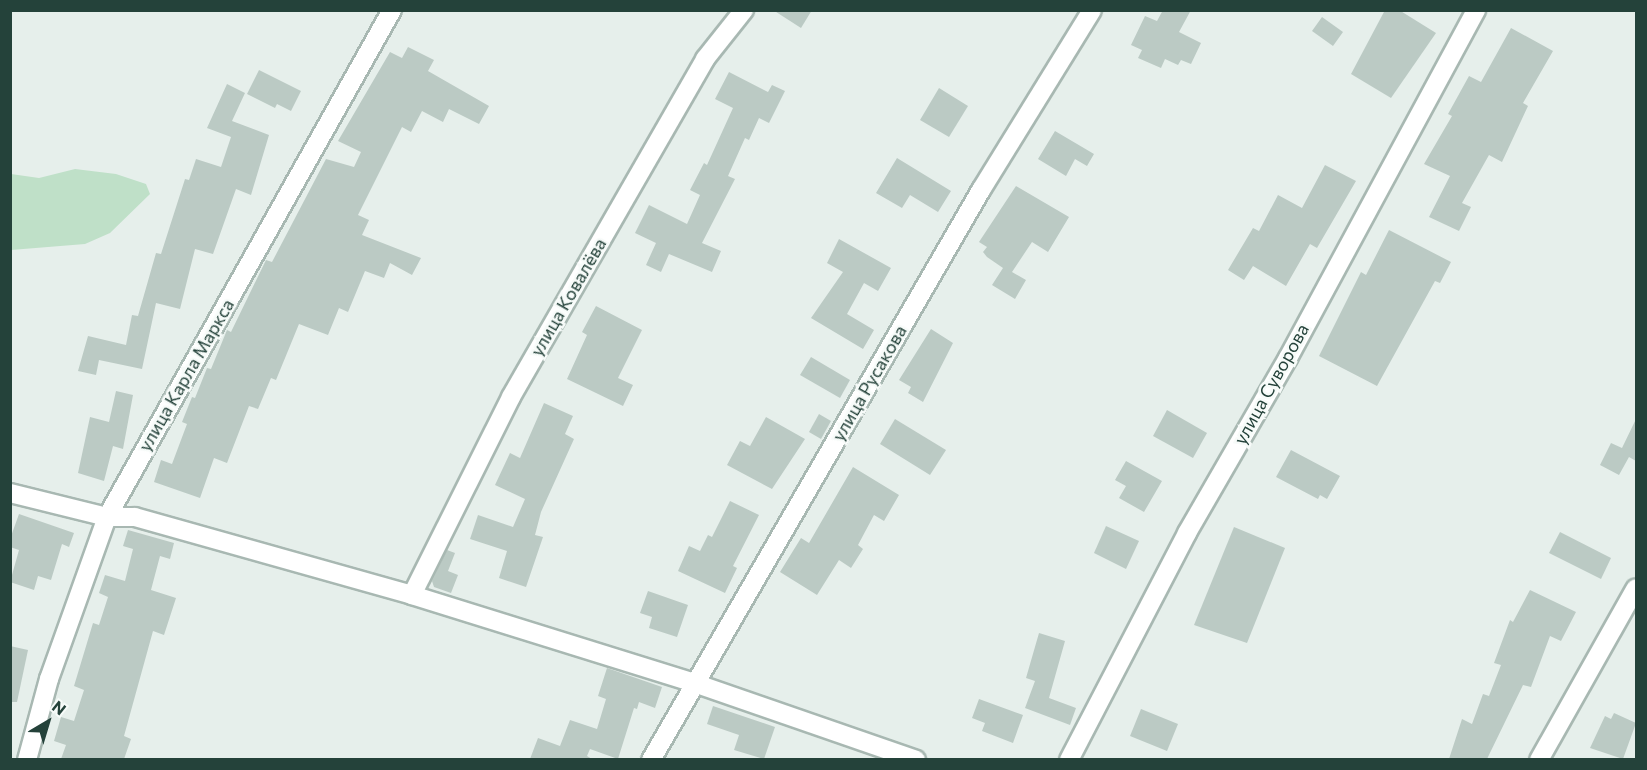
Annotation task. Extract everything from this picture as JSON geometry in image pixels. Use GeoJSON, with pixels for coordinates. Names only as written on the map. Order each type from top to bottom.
{"type":"FeatureCollection","features":[{"type":"Feature","properties":{"kind":"street","name":"улица Карла Маркса"},"geometry":{"type":"LineString","coordinates":[[27,759],[49,679],[107,518],[392,10]]}},
{"type":"Feature","properties":{"kind":"street","name":"улица Ковалёва"},"geometry":{"type":"LineString","coordinates":[[412,594],[511,397],[705,59],[744,10]]}},
{"type":"Feature","properties":{"kind":"street","name":"улица Русакова"},"geometry":{"type":"LineString","coordinates":[[651,759],[981,190],[1092,10]]}},
{"type":"Feature","properties":{"kind":"street","name":"улица Суворова"},"geometry":{"type":"LineString","coordinates":[[1069,759],[1187,533],[1288,358],[1476,10]]}},
{"type":"Feature","properties":{"kind":"street"},"geometry":{"type":"LineString","coordinates":[[10,493],[107,518],[135,517],[412,594],[694,683],[916,759]]}},
{"type":"Feature","properties":{"kind":"street"},"geometry":{"type":"LineString","coordinates":[[1539,759],[1636,588]]}},
{"type":"Feature","properties":{"kind":"green space"},"geometry":{"type":"Polygon","coordinates":[[[75,169],[116,174],[146,184],[150,194],[110,233],[85,244],[11,250],[11,174],[39,178],[75,169]]]}},
{"type":"Feature","properties":{"kind":"building"},"geometry":{"type":"Polygon","coordinates":[[[773,10],[812,10],[801,28],[773,10]]]}},
{"type":"Feature","properties":{"kind":"building"},"geometry":{"type":"Polygon","coordinates":[[[1163,10],[1191,10],[1179,32],[1201,43],[1191,64],[1181,60],[1178,65],[1165,59],[1161,68],[1138,58],[1142,50],[1131,45],[1145,16],[1157,21],[1163,10]]]}},
{"type":"Feature","properties":{"kind":"building"},"geometry":{"type":"Polygon","coordinates":[[[1385,10],[1399,10],[1436,33],[1391,98],[1351,74],[1385,10]]]}},
{"type":"Feature","properties":{"kind":"building"},"geometry":{"type":"Polygon","coordinates":[[[1322,17],[1343,32],[1333,46],[1312,31],[1322,17]]]}},
{"type":"Feature","properties":{"kind":"building"},"geometry":{"type":"Polygon","coordinates":[[[1511,28],[1553,51],[1523,103],[1528,106],[1502,162],[1489,155],[1462,203],[1471,207],[1459,231],[1429,217],[1450,176],[1424,164],[1452,116],[1448,114],[1469,76],[1481,82],[1511,28]]]}},
{"type":"Feature","properties":{"kind":"building"},"geometry":{"type":"Polygon","coordinates":[[[408,47],[434,60],[428,71],[489,106],[479,124],[449,109],[443,122],[422,111],[411,132],[402,127],[358,215],[369,220],[362,235],[421,258],[412,275],[390,263],[384,278],[365,271],[348,312],[339,308],[328,335],[299,324],[276,380],[271,378],[258,409],[249,406],[227,463],[214,458],[200,498],[154,482],[161,460],[172,464],[187,424],[182,422],[192,397],[195,398],[207,368],[211,369],[227,330],[231,332],[266,260],[272,262],[326,159],[354,167],[361,152],[338,141],[390,52],[402,58],[408,47]]]}},
{"type":"Feature","properties":{"kind":"building"},"geometry":{"type":"Polygon","coordinates":[[[259,70],[301,91],[291,111],[277,104],[275,108],[247,94],[259,70]]]}},
{"type":"Feature","properties":{"kind":"building"},"geometry":{"type":"Polygon","coordinates":[[[729,72],[768,92],[772,85],[785,91],[769,123],[759,118],[749,140],[745,138],[728,176],[735,179],[702,243],[721,251],[712,272],[669,254],[661,272],[646,265],[656,243],[635,233],[649,205],[687,224],[700,195],[690,190],[704,163],[707,165],[733,108],[715,99],[729,72]]]}},
{"type":"Feature","properties":{"kind":"building"},"geometry":{"type":"Polygon","coordinates":[[[227,84],[245,93],[232,121],[269,135],[251,195],[236,189],[213,254],[195,249],[180,309],[156,303],[142,369],[99,360],[96,375],[78,371],[88,336],[126,345],[132,315],[138,316],[156,253],[161,254],[185,179],[189,180],[196,159],[221,167],[231,137],[207,128],[227,84]]]}},
{"type":"Feature","properties":{"kind":"building"},"geometry":{"type":"Polygon","coordinates":[[[939,88],[968,106],[949,137],[920,120],[939,88]]]}},
{"type":"Feature","properties":{"kind":"building"},"geometry":{"type":"Polygon","coordinates":[[[1055,131],[1094,154],[1087,166],[1075,159],[1066,176],[1038,159],[1055,131]]]}},
{"type":"Feature","properties":{"kind":"building"},"geometry":{"type":"Polygon","coordinates":[[[897,158],[951,191],[938,212],[910,195],[902,208],[876,193],[897,158]]]}},
{"type":"Feature","properties":{"kind":"building"},"geometry":{"type":"Polygon","coordinates":[[[1325,165],[1356,181],[1317,248],[1310,244],[1286,286],[1253,266],[1244,280],[1228,270],[1253,228],[1259,231],[1278,195],[1302,208],[1325,165]]]}},
{"type":"Feature","properties":{"kind":"building"},"geometry":{"type":"Polygon","coordinates":[[[1016,186],[1069,217],[1048,252],[1032,242],[1012,272],[1026,280],[1015,299],[992,285],[1003,268],[987,257],[983,252],[987,247],[979,242],[1016,186]]]}},
{"type":"Feature","properties":{"kind":"building"},"geometry":{"type":"Polygon","coordinates":[[[1389,230],[1451,262],[1440,283],[1435,281],[1377,386],[1319,356],[1361,272],[1366,275],[1389,230]]]}},
{"type":"Feature","properties":{"kind":"building"},"geometry":{"type":"Polygon","coordinates":[[[839,239],[891,268],[878,291],[864,283],[847,314],[874,330],[863,349],[811,318],[843,272],[827,263],[839,239]]]}},
{"type":"Feature","properties":{"kind":"building"},"geometry":{"type":"Polygon","coordinates":[[[596,306],[642,330],[618,378],[633,385],[623,406],[567,379],[587,335],[582,332],[596,306]]]}},
{"type":"Feature","properties":{"kind":"building"},"geometry":{"type":"Polygon","coordinates":[[[931,329],[953,343],[923,402],[908,393],[911,387],[899,380],[931,329]]]}},
{"type":"Feature","properties":{"kind":"building"},"geometry":{"type":"Polygon","coordinates":[[[811,357],[850,380],[840,398],[800,375],[811,357]]]}},
{"type":"Feature","properties":{"kind":"building"},"geometry":{"type":"Polygon","coordinates":[[[116,391],[133,395],[123,449],[113,446],[104,481],[78,473],[90,417],[109,422],[116,391]]]}},
{"type":"Feature","properties":{"kind":"building"},"geometry":{"type":"Polygon","coordinates":[[[544,403],[573,416],[565,434],[574,439],[541,512],[535,535],[543,537],[526,587],[499,578],[507,551],[470,539],[478,515],[513,527],[525,499],[495,485],[510,453],[520,458],[544,403]]]}},
{"type":"Feature","properties":{"kind":"building"},"geometry":{"type":"Polygon","coordinates":[[[1167,410],[1207,433],[1193,458],[1153,436],[1167,410]]]}},
{"type":"Feature","properties":{"kind":"building"},"geometry":{"type":"Polygon","coordinates":[[[819,414],[831,421],[821,439],[809,432],[819,414]]]}},
{"type":"Feature","properties":{"kind":"building"},"geometry":{"type":"Polygon","coordinates":[[[766,417],[805,439],[772,489],[727,465],[740,441],[750,446],[766,417]]]}},
{"type":"Feature","properties":{"kind":"building"},"geometry":{"type":"Polygon","coordinates":[[[895,419],[946,450],[930,475],[880,444],[895,419]]]}},
{"type":"Feature","properties":{"kind":"building"},"geometry":{"type":"Polygon","coordinates":[[[1636,419],[1636,461],[1629,457],[1619,475],[1600,465],[1611,443],[1622,448],[1636,419]]]}},
{"type":"Feature","properties":{"kind":"building"},"geometry":{"type":"Polygon","coordinates":[[[1291,450],[1340,476],[1327,499],[1320,495],[1318,499],[1276,477],[1291,450]]]}},
{"type":"Feature","properties":{"kind":"building"},"geometry":{"type":"Polygon","coordinates":[[[1126,461],[1162,481],[1144,512],[1119,498],[1126,486],[1115,480],[1126,461]]]}},
{"type":"Feature","properties":{"kind":"building"},"geometry":{"type":"Polygon","coordinates":[[[853,467],[899,495],[884,521],[874,515],[858,545],[863,549],[851,568],[839,560],[817,595],[780,572],[801,538],[809,543],[853,467]]]}},
{"type":"Feature","properties":{"kind":"building"},"geometry":{"type":"Polygon","coordinates":[[[730,501],[759,515],[733,566],[737,568],[725,593],[678,571],[689,546],[700,551],[708,535],[712,537],[730,501]]]}},
{"type":"Feature","properties":{"kind":"building"},"geometry":{"type":"Polygon","coordinates":[[[19,514],[74,533],[69,547],[62,544],[51,580],[38,576],[34,590],[10,582],[19,550],[10,547],[10,539],[19,514]]]}},
{"type":"Feature","properties":{"kind":"building"},"geometry":{"type":"Polygon","coordinates":[[[1106,526],[1139,541],[1126,569],[1094,553],[1106,526]]]}},
{"type":"Feature","properties":{"kind":"building"},"geometry":{"type":"Polygon","coordinates":[[[1234,527],[1285,548],[1247,643],[1194,625],[1234,527]]]}},
{"type":"Feature","properties":{"kind":"building"},"geometry":{"type":"Polygon","coordinates":[[[128,530],[174,543],[170,559],[160,556],[151,590],[176,598],[164,635],[153,631],[124,736],[131,739],[124,759],[61,759],[66,745],[54,741],[61,717],[74,721],[84,690],[74,686],[93,623],[99,625],[108,597],[99,593],[105,575],[125,581],[133,549],[123,546],[128,530]]]}},
{"type":"Feature","properties":{"kind":"building"},"geometry":{"type":"Polygon","coordinates":[[[1560,532],[1611,558],[1601,579],[1549,553],[1560,532]]]}},
{"type":"Feature","properties":{"kind":"building"},"geometry":{"type":"Polygon","coordinates":[[[447,550],[455,553],[448,571],[458,575],[451,593],[434,587],[432,581],[447,550]]]}},
{"type":"Feature","properties":{"kind":"building"},"geometry":{"type":"Polygon","coordinates":[[[1530,590],[1576,612],[1561,641],[1550,636],[1531,687],[1523,685],[1487,759],[1449,759],[1462,719],[1472,724],[1483,694],[1489,696],[1501,665],[1494,663],[1510,620],[1513,622],[1530,590]]]}},
{"type":"Feature","properties":{"kind":"building"},"geometry":{"type":"Polygon","coordinates":[[[648,591],[688,605],[677,637],[649,628],[652,617],[640,613],[648,591]]]}},
{"type":"Feature","properties":{"kind":"building"},"geometry":{"type":"Polygon","coordinates":[[[1039,633],[1065,641],[1049,698],[1076,708],[1070,725],[1025,708],[1035,681],[1026,678],[1039,633]]]}},
{"type":"Feature","properties":{"kind":"building"},"geometry":{"type":"Polygon","coordinates":[[[10,646],[28,650],[17,702],[10,702],[10,646]]]}},
{"type":"Feature","properties":{"kind":"building"},"geometry":{"type":"Polygon","coordinates":[[[607,668],[662,687],[655,708],[639,702],[637,709],[634,708],[618,759],[590,749],[587,756],[592,759],[530,759],[538,738],[560,746],[570,720],[597,729],[606,699],[598,696],[607,668]]]}},
{"type":"Feature","properties":{"kind":"building"},"geometry":{"type":"Polygon","coordinates":[[[979,699],[1023,715],[1013,743],[982,731],[985,723],[972,718],[979,699]]]}},
{"type":"Feature","properties":{"kind":"building"},"geometry":{"type":"Polygon","coordinates":[[[713,706],[775,727],[764,759],[734,750],[739,735],[707,724],[713,706]]]}},
{"type":"Feature","properties":{"kind":"building"},"geometry":{"type":"Polygon","coordinates":[[[1141,709],[1178,724],[1167,751],[1130,736],[1141,709]]]}},
{"type":"Feature","properties":{"kind":"building"},"geometry":{"type":"Polygon","coordinates":[[[1614,713],[1636,723],[1623,759],[1590,748],[1605,716],[1611,719],[1614,713]]]}}]}
